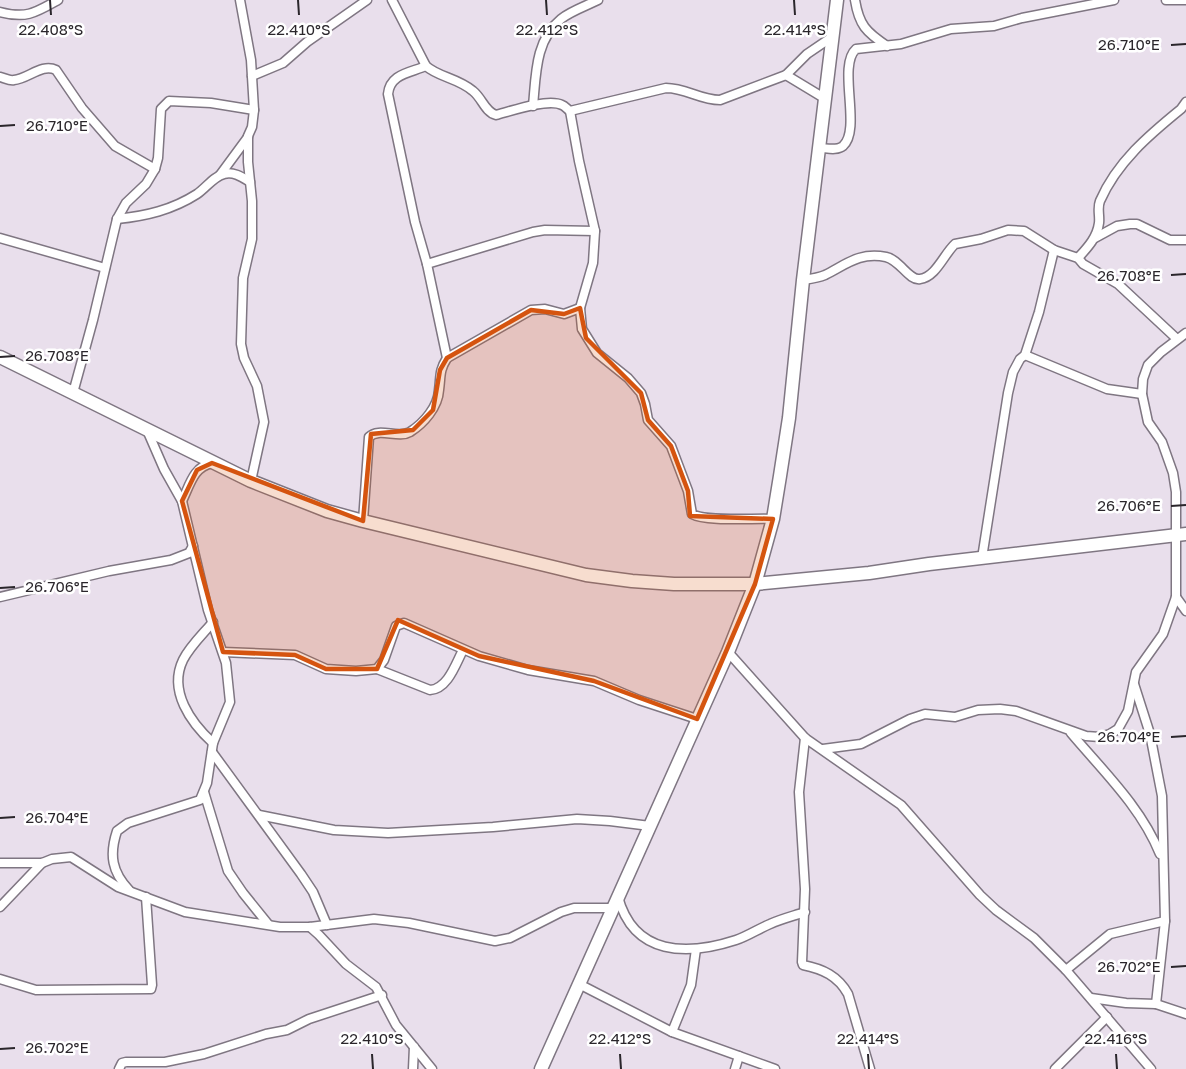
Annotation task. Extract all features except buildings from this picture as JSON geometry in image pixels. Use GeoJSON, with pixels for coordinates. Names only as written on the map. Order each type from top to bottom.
{"type":"FeatureCollection","features":[{"type":"Feature","properties":{"kind":"street"},"geometry":{"type":"LineString","coordinates":[[0,12],[27,16],[58,0]]}},
{"type":"Feature","properties":{"kind":"street"},"geometry":{"type":"LineString","coordinates":[[117,219],[158,213],[198,194],[219,175],[248,136],[252,127],[254,110],[252,76],[248,36],[240,0]]}},
{"type":"Feature","properties":{"kind":"street"},"geometry":{"type":"LineString","coordinates":[[252,76],[283,63],[307,42],[367,0]]}},
{"type":"Feature","properties":{"kind":"street"},"geometry":{"type":"LineString","coordinates":[[392,0],[426,66],[434,72],[457,80],[475,92],[492,115],[533,106],[561,104],[570,111],[595,231],[593,263],[580,308],[580,318],[586,338],[597,353],[628,378],[641,393],[648,420],[671,446],[688,492],[692,514],[697,517],[721,519],[773,519]]}},
{"type":"Feature","properties":{"kind":"street"},"geometry":{"type":"LineString","coordinates":[[533,106],[542,41],[562,18],[598,0]]}},
{"type":"Feature","properties":{"kind":"street"},"geometry":{"type":"LineString","coordinates":[[541,1069],[728,652],[755,584],[773,519],[789,418],[803,280],[837,0]]}},
{"type":"Feature","properties":{"kind":"street"},"geometry":{"type":"LineString","coordinates":[[855,0],[858,13],[869,34],[887,46]]}},
{"type":"Feature","properties":{"kind":"street"},"geometry":{"type":"LineString","coordinates":[[820,148],[836,149],[842,147],[846,142],[851,108],[849,88],[852,53],[859,48],[901,44],[951,29],[994,26],[1022,18],[1114,0]]}},
{"type":"Feature","properties":{"kind":"street"},"geometry":{"type":"LineString","coordinates":[[1166,0],[1186,0]]}},
{"type":"Feature","properties":{"kind":"street"},"geometry":{"type":"LineString","coordinates":[[570,111],[666,88],[677,88],[709,100],[720,100],[786,75],[801,59],[832,37]]}},
{"type":"Feature","properties":{"kind":"street"},"geometry":{"type":"LineString","coordinates":[[426,66],[393,79],[387,94],[447,358]]}},
{"type":"Feature","properties":{"kind":"street"},"geometry":{"type":"LineString","coordinates":[[0,76],[15,80],[43,68],[56,70],[82,108],[115,146],[155,169]]}},
{"type":"Feature","properties":{"kind":"street"},"geometry":{"type":"LineString","coordinates":[[786,75],[824,99]]}},
{"type":"Feature","properties":{"kind":"street"},"geometry":{"type":"LineString","coordinates":[[73,393],[117,219],[126,203],[146,184],[155,169],[158,158],[161,109],[164,104],[169,101],[254,110]]}},
{"type":"Feature","properties":{"kind":"street"},"geometry":{"type":"LineString","coordinates":[[1095,238],[1099,223],[1098,205],[1113,177],[1130,154],[1182,109],[1186,102]]}},
{"type":"Feature","properties":{"kind":"street"},"geometry":{"type":"LineString","coordinates":[[248,136],[252,239],[243,278],[241,344],[244,358],[257,386],[264,422],[251,481]]}},
{"type":"Feature","properties":{"kind":"street"},"geometry":{"type":"LineString","coordinates":[[219,175],[235,174],[250,182]]}},
{"type":"Feature","properties":{"kind":"street"},"geometry":{"type":"LineString","coordinates":[[1078,258],[1095,238],[1117,226],[1137,224],[1170,240],[1186,240]]}},
{"type":"Feature","properties":{"kind":"street"},"geometry":{"type":"LineString","coordinates":[[427,264],[533,232],[545,230],[595,231]]}},
{"type":"Feature","properties":{"kind":"street"},"geometry":{"type":"LineString","coordinates":[[803,280],[823,276],[852,260],[873,256],[894,259],[910,276],[922,279],[933,272],[947,251],[955,244],[981,239],[1008,230],[1024,231],[1054,250],[1078,258],[1083,264],[1118,284],[1178,339]]}},
{"type":"Feature","properties":{"kind":"street"},"geometry":{"type":"LineString","coordinates":[[0,238],[105,268]]}},
{"type":"Feature","properties":{"kind":"street"},"geometry":{"type":"LineString","coordinates":[[982,558],[1013,372],[1025,355],[1039,312],[1054,250]]}},
{"type":"Feature","properties":{"kind":"street"},"geometry":{"type":"LineString","coordinates":[[363,522],[369,437],[375,433],[405,434],[433,410],[437,399],[440,370],[447,358],[531,310],[545,309],[564,314],[580,308]]}},
{"type":"Feature","properties":{"kind":"street"},"geometry":{"type":"LineString","coordinates":[[823,749],[861,744],[910,719],[925,714],[955,717],[1000,708],[1016,711],[1086,736],[1100,737],[1118,729],[1128,711],[1133,681],[1163,634],[1176,597],[1181,534],[1173,473],[1162,442],[1148,422],[1142,394],[1143,379],[1148,365],[1186,333]]}},
{"type":"Feature","properties":{"kind":"street"},"geometry":{"type":"LineString","coordinates":[[1025,355],[1107,389],[1142,394]]}},
{"type":"Feature","properties":{"kind":"street"},"geometry":{"type":"LineString","coordinates":[[0,357],[212,464],[327,511],[363,522],[601,578],[674,584],[755,584],[869,573],[1181,534]]}},
{"type":"Feature","properties":{"kind":"street"},"geometry":{"type":"LineString","coordinates":[[129,891],[119,880],[112,856],[117,831],[128,823],[200,800],[204,792],[212,748],[230,702],[224,652],[213,622],[182,501],[164,469],[147,430]]}},
{"type":"Feature","properties":{"kind":"street"},"geometry":{"type":"LineString","coordinates":[[182,501],[197,470],[203,465],[212,464]]}},
{"type":"Feature","properties":{"kind":"street"},"geometry":{"type":"LineString","coordinates":[[1176,509],[1186,506]]}},
{"type":"Feature","properties":{"kind":"street"},"geometry":{"type":"LineString","coordinates":[[0,597],[109,571],[171,560],[189,553],[193,546]]}},
{"type":"Feature","properties":{"kind":"street"},"geometry":{"type":"LineString","coordinates":[[1176,597],[1186,611]]}},
{"type":"Feature","properties":{"kind":"street"},"geometry":{"type":"LineString","coordinates":[[213,622],[184,658],[178,676],[178,689],[186,709],[200,732],[313,892],[327,925]]}},
{"type":"Feature","properties":{"kind":"street"},"geometry":{"type":"LineString","coordinates":[[377,669],[384,660],[396,626],[404,623],[464,650],[528,670],[594,681],[639,700],[697,719]]}},
{"type":"Feature","properties":{"kind":"street"},"geometry":{"type":"LineString","coordinates":[[224,652],[295,655],[326,669],[356,671],[377,669],[430,690],[441,687],[464,650]]}},
{"type":"Feature","properties":{"kind":"street"},"geometry":{"type":"LineString","coordinates":[[728,652],[805,738],[901,805],[980,895],[1034,938],[1066,970],[1151,1069]]}},
{"type":"Feature","properties":{"kind":"street"},"geometry":{"type":"LineString","coordinates":[[1133,681],[1150,734],[1162,796],[1164,921],[1156,1004]]}},
{"type":"Feature","properties":{"kind":"street"},"geometry":{"type":"LineString","coordinates":[[1071,732],[1133,806],[1163,860]]}},
{"type":"Feature","properties":{"kind":"street"},"geometry":{"type":"LineString","coordinates":[[805,738],[799,808],[803,843],[805,912],[802,963],[836,978],[843,985],[848,994],[870,1069]]}},
{"type":"Feature","properties":{"kind":"street"},"geometry":{"type":"LineString","coordinates":[[204,792],[228,871],[268,924]]}},
{"type":"Feature","properties":{"kind":"street"},"geometry":{"type":"LineString","coordinates":[[260,815],[334,830],[388,833],[577,819],[650,826]]}},
{"type":"Feature","properties":{"kind":"street"},"geometry":{"type":"LineString","coordinates":[[0,863],[42,864],[71,857],[108,882],[185,912],[280,927],[310,927],[374,919],[409,923],[495,941],[510,938],[561,912],[574,908],[613,908]]}},
{"type":"Feature","properties":{"kind":"street"},"geometry":{"type":"LineString","coordinates":[[0,908],[42,864]]}},
{"type":"Feature","properties":{"kind":"street"},"geometry":{"type":"LineString","coordinates":[[618,896],[631,925],[649,942],[666,948],[696,949],[736,940],[780,920],[805,912]]}},
{"type":"Feature","properties":{"kind":"street"},"geometry":{"type":"LineString","coordinates":[[0,979],[36,990],[151,988],[146,897]]}},
{"type":"Feature","properties":{"kind":"street"},"geometry":{"type":"LineString","coordinates":[[1066,970],[1110,934],[1164,921]]}},
{"type":"Feature","properties":{"kind":"street"},"geometry":{"type":"LineString","coordinates":[[310,927],[346,964],[369,980],[382,995],[390,1016],[432,1069]]}},
{"type":"Feature","properties":{"kind":"street"},"geometry":{"type":"LineString","coordinates":[[672,1032],[691,985],[696,949]]}},
{"type":"Feature","properties":{"kind":"street"},"geometry":{"type":"LineString","coordinates":[[579,984],[672,1032],[776,1069]]}},
{"type":"Feature","properties":{"kind":"street"},"geometry":{"type":"LineString","coordinates":[[119,1069],[122,1063],[126,1062],[165,1062],[204,1054],[266,1034],[287,1030],[309,1019],[382,995]]}},
{"type":"Feature","properties":{"kind":"street"},"geometry":{"type":"LineString","coordinates":[[1091,998],[1156,1004],[1184,1011]]}},
{"type":"Feature","properties":{"kind":"street"},"geometry":{"type":"LineString","coordinates":[[1055,1069],[1107,1017]]}},
{"type":"Feature","properties":{"kind":"street"},"geometry":{"type":"LineString","coordinates":[[413,1069],[414,1047]]}},
{"type":"Feature","properties":{"kind":"street"},"geometry":{"type":"LineString","coordinates":[[735,1069],[739,1056]]}},
{"type":"Feature","properties":{"kind":"highlighted area"},"geometry":{"type":"Polygon","coordinates":[[[580,308],[586,338],[641,393],[648,420],[671,446],[688,491],[690,516],[773,519],[755,584],[697,719],[594,681],[479,656],[398,620],[377,669],[326,669],[295,655],[223,652],[182,501],[197,470],[212,463],[363,521],[371,434],[413,430],[433,410],[440,370],[447,358],[531,310],[564,314],[580,308]]]}}]}
